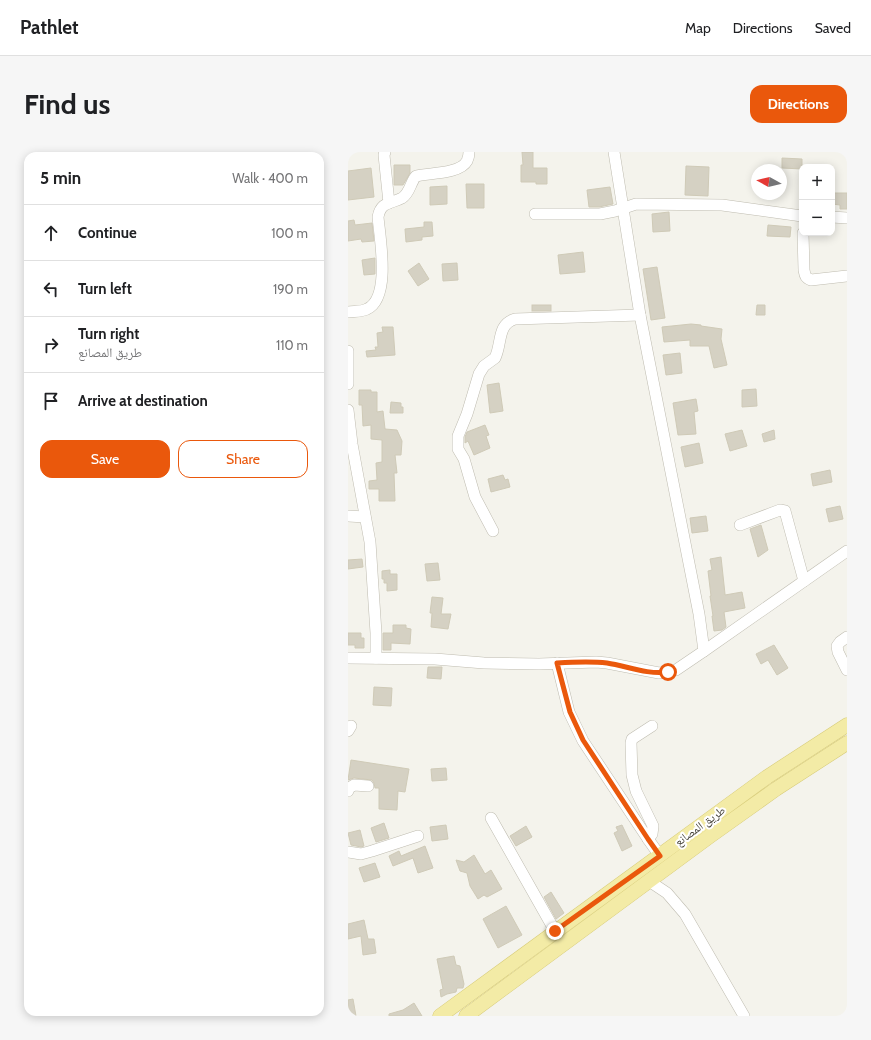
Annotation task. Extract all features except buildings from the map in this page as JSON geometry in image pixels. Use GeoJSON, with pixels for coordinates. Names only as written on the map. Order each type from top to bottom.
{"type":"FeatureCollection","features":[{"type":"Feature","properties":{"kind":"main road","name":"طريق المصانع"},"geometry":{"type":"LineString","coordinates":[[440,1016],[767,777],[847,725]]}},
{"type":"Feature","properties":{"kind":"main road","name":"طريق المصانع"},"geometry":{"type":"LineString","coordinates":[[466,1016],[776,789],[847,742]]}},
{"type":"Feature","properties":{"kind":"street"},"geometry":{"type":"LineString","coordinates":[[385,152],[388,203]]}},
{"type":"Feature","properties":{"kind":"street"},"geometry":{"type":"LineString","coordinates":[[348,312],[367,309],[376,301],[380,293],[382,280],[378,217],[382,207],[402,198],[407,194],[416,176],[446,172],[463,166],[467,161],[469,152]]}},
{"type":"Feature","properties":{"kind":"street"},"geometry":{"type":"LineString","coordinates":[[614,152],[640,315],[699,614],[704,651]]}},
{"type":"Feature","properties":{"kind":"street"},"geometry":{"type":"LineString","coordinates":[[535,214],[600,214],[636,204],[722,205],[799,216]]}},
{"type":"Feature","properties":{"kind":"street"},"geometry":{"type":"LineString","coordinates":[[835,217],[847,218]]}},
{"type":"Feature","properties":{"kind":"street"},"geometry":{"type":"LineString","coordinates":[[803,236],[805,276],[811,280],[847,276]]}},
{"type":"Feature","properties":{"kind":"street"},"geometry":{"type":"LineString","coordinates":[[493,531],[475,497],[464,459],[458,449],[458,436],[479,374],[484,366],[495,358],[504,326],[515,319],[640,315]]}},
{"type":"Feature","properties":{"kind":"street"},"geometry":{"type":"LineString","coordinates":[[348,351],[348,384]]}},
{"type":"Feature","properties":{"kind":"street"},"geometry":{"type":"LineString","coordinates":[[348,410],[352,444],[370,542],[376,633],[376,658]]}},
{"type":"Feature","properties":{"kind":"street"},"geometry":{"type":"LineString","coordinates":[[740,525],[780,510],[785,511],[804,581]]}},
{"type":"Feature","properties":{"kind":"street"},"geometry":{"type":"LineString","coordinates":[[348,516],[365,517]]}},
{"type":"Feature","properties":{"kind":"street"},"geometry":{"type":"LineString","coordinates":[[348,658],[435,659],[484,663],[582,662],[607,663],[659,673],[676,670],[847,551]]}},
{"type":"Feature","properties":{"kind":"street"},"geometry":{"type":"LineString","coordinates":[[847,637],[837,646],[838,652],[847,670]]}},
{"type":"Feature","properties":{"kind":"street"},"geometry":{"type":"LineString","coordinates":[[557,663],[570,712],[583,740],[660,856]]}},
{"type":"Feature","properties":{"kind":"street"},"geometry":{"type":"LineString","coordinates":[[648,839],[652,834],[653,826],[636,791],[632,775],[631,743],[632,739],[652,726]]}},
{"type":"Feature","properties":{"kind":"street"},"geometry":{"type":"LineString","coordinates":[[348,791],[354,784],[368,786]]}},
{"type":"Feature","properties":{"kind":"street"},"geometry":{"type":"LineString","coordinates":[[491,818],[555,931]]}},
{"type":"Feature","properties":{"kind":"street"},"geometry":{"type":"LineString","coordinates":[[348,852],[361,854],[418,836]]}},
{"type":"Feature","properties":{"kind":"street"},"geometry":{"type":"LineString","coordinates":[[649,881],[667,893],[685,914],[744,1016]]}},
{"type":"Feature","properties":{"kind":"route"},"geometry":{"type":"LineString","coordinates":[[555,931],[660,856],[583,740],[570,712],[557,663],[596,662],[659,673],[668,672]]}}]}
